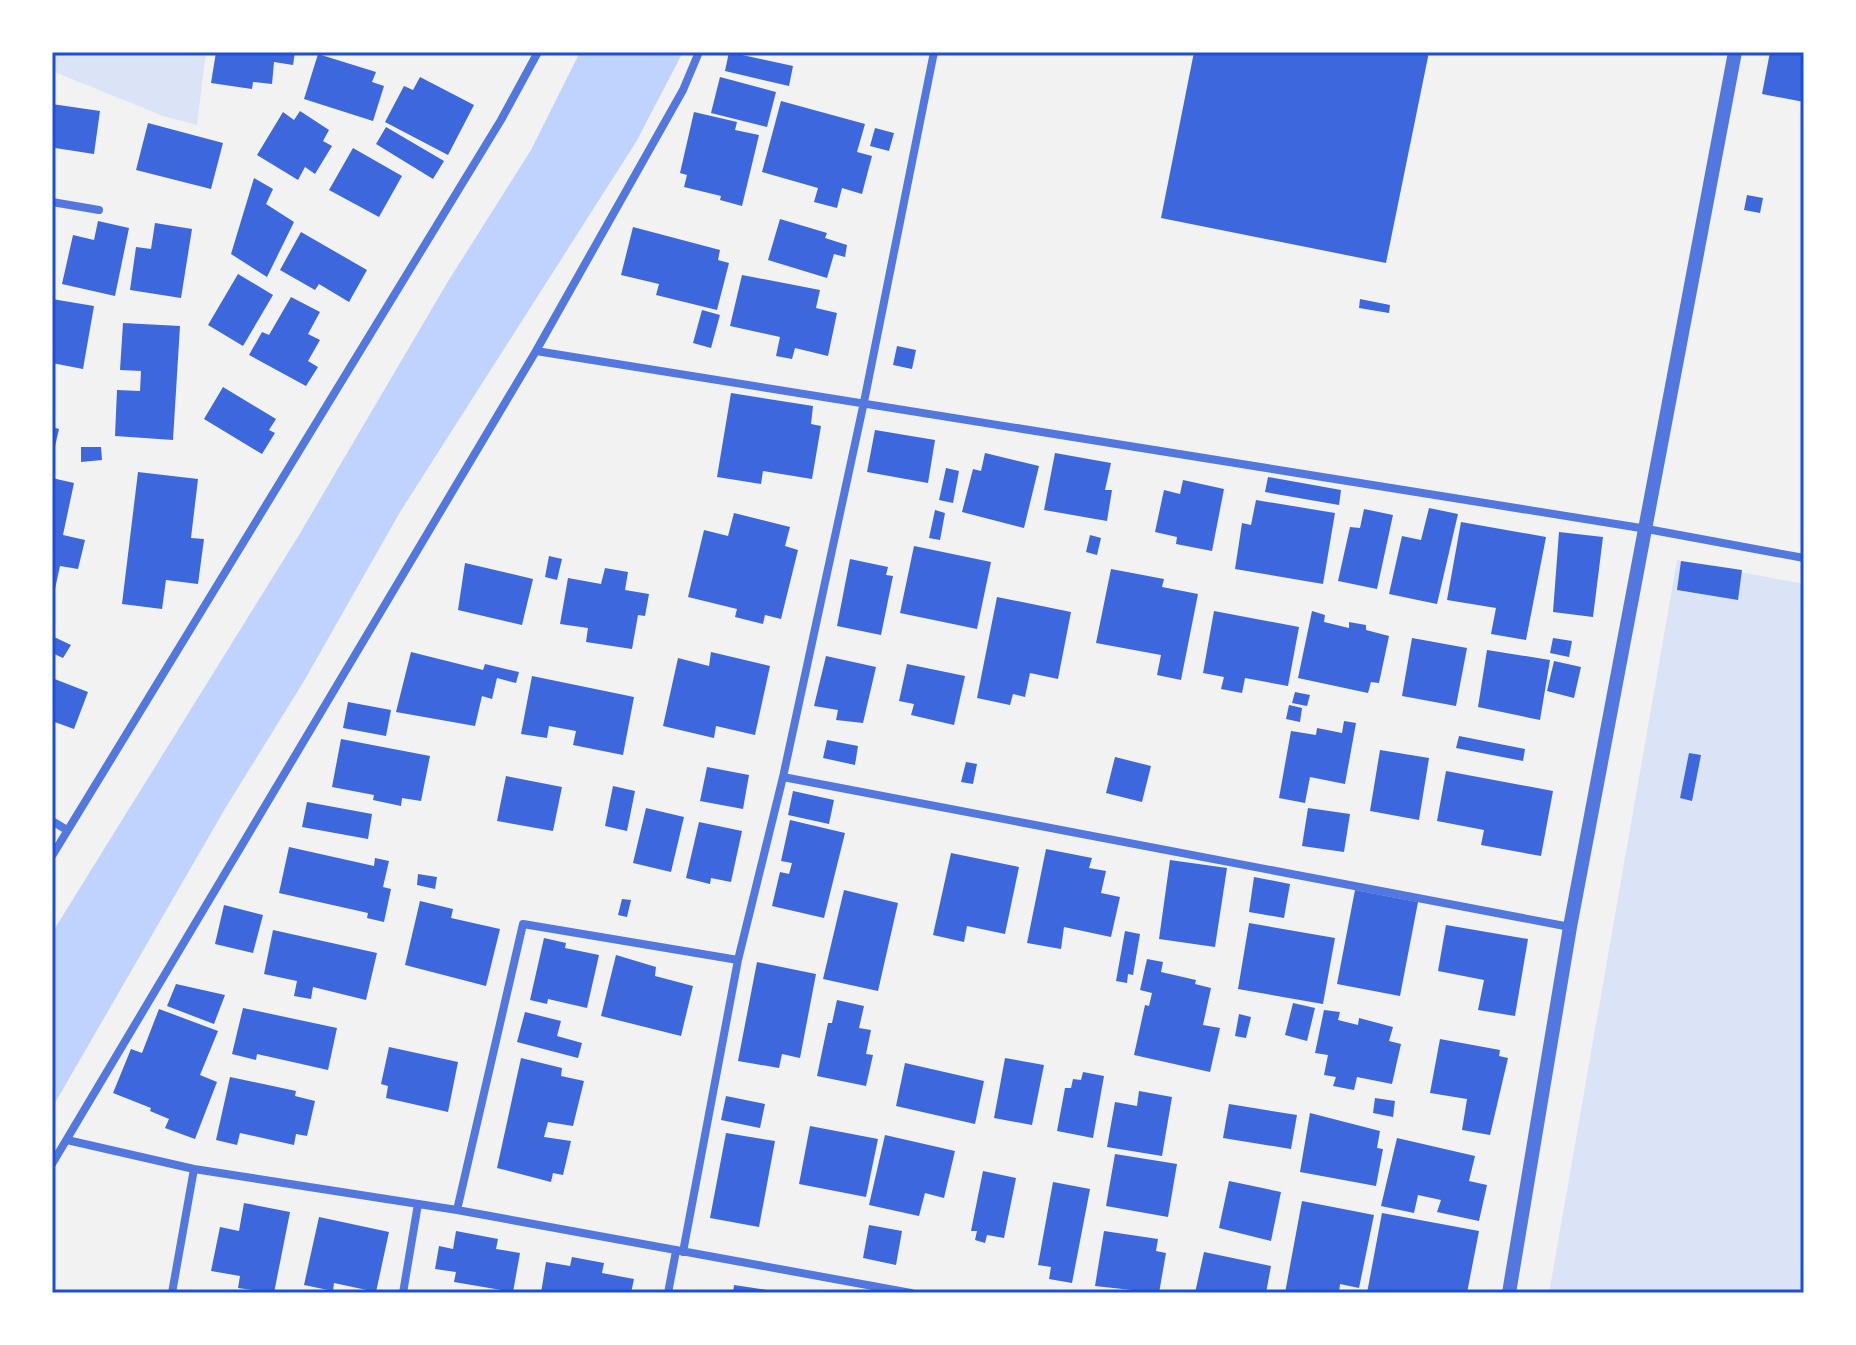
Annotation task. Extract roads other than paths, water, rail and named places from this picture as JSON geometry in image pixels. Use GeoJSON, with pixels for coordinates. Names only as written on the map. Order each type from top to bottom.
{"type":"FeatureCollection","features":[{"type":"Feature","properties":{"kind":"street"},"geometry":{"type":"LineString","coordinates":[[52,856],[501,120],[538,52]]}},
{"type":"Feature","properties":{"kind":"street"},"geometry":{"type":"LineString","coordinates":[[52,1164],[536,351],[683,90],[699,52]]}},
{"type":"Feature","properties":{"kind":"street"},"geometry":{"type":"LineString","coordinates":[[668,1293],[738,960],[783,777],[864,402],[934,52]]}},
{"type":"Feature","properties":{"kind":"street"},"geometry":{"type":"LineString","coordinates":[[1509,1293],[1570,927],[1735,52]]}},
{"type":"Feature","properties":{"kind":"street"},"geometry":{"type":"LineString","coordinates":[[52,202],[99,210]]}},
{"type":"Feature","properties":{"kind":"street"},"geometry":{"type":"LineString","coordinates":[[536,351],[1647,529],[1804,558]]}},
{"type":"Feature","properties":{"kind":"street"},"geometry":{"type":"LineString","coordinates":[[783,777],[1570,927]]}},
{"type":"Feature","properties":{"kind":"street"},"geometry":{"type":"LineString","coordinates":[[52,821],[67,830]]}},
{"type":"Feature","properties":{"kind":"street"},"geometry":{"type":"LineString","coordinates":[[457,1210],[523,924],[738,960]]}},
{"type":"Feature","properties":{"kind":"street"},"geometry":{"type":"LineString","coordinates":[[67,1140],[194,1169],[457,1210],[911,1293]]}},
{"type":"Feature","properties":{"kind":"street"},"geometry":{"type":"LineString","coordinates":[[172,1293],[194,1169]]}},
{"type":"Feature","properties":{"kind":"street"},"geometry":{"type":"LineString","coordinates":[[403,1293],[418,1204]]}},
{"type":"Feature","properties":{"kind":"water"},"geometry":{"type":"Polygon","coordinates":[[[580,52],[683,52],[636,142],[400,512],[52,1108],[52,933],[299,535],[447,283],[531,150],[580,52]]]}}]}
